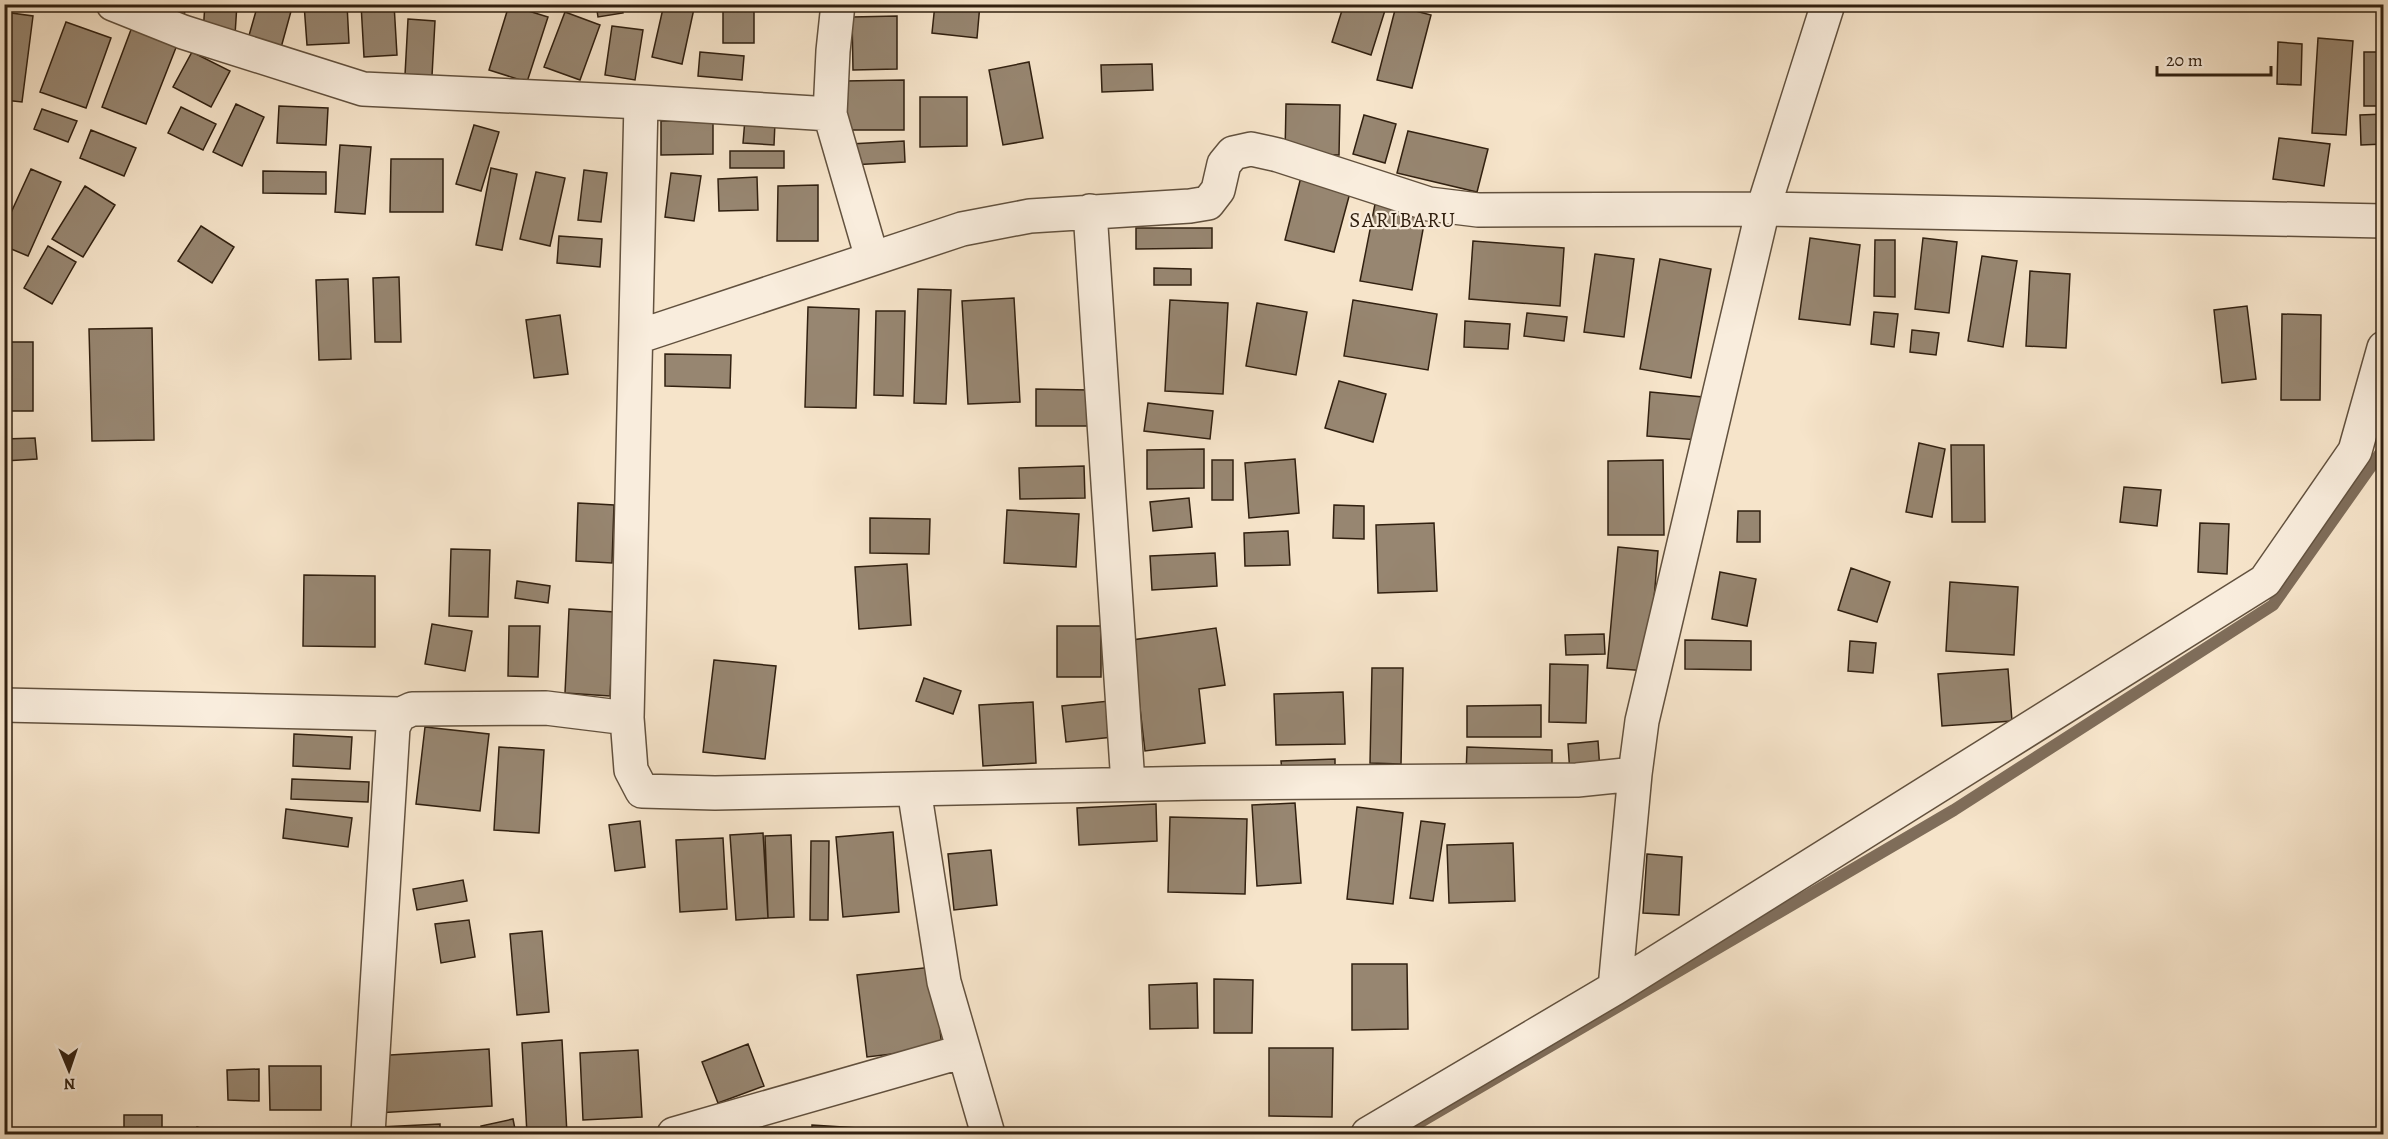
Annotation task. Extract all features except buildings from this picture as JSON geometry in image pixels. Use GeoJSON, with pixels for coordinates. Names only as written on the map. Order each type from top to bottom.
{"type":"FeatureCollection","features":[{"type":"Feature","properties":{"kind":"street"},"geometry":{"type":"LineString","coordinates":[[113,4],[183,32],[363,89],[641,102],[830,114]]}},
{"type":"Feature","properties":{"kind":"street"},"geometry":{"type":"LineString","coordinates":[[838,4],[830,114],[872,258]]}},
{"type":"Feature","properties":{"kind":"street"},"geometry":{"type":"LineString","coordinates":[[1615,988],[1642,721],[1763,209],[1828,4]]}},
{"type":"Feature","properties":{"kind":"street"},"geometry":{"type":"LineString","coordinates":[[641,102],[627,718],[631,770],[642,791],[715,793],[1128,784],[1577,780],[1635,774]]}},
{"type":"Feature","properties":{"kind":"street"},"geometry":{"type":"LineString","coordinates":[[637,337],[962,230],[1030,216],[1208,203],[1218,190],[1224,164],[1233,153],[1251,149],[1278,155],[1429,204],[1478,210],[1763,209],[2384,220]]}},
{"type":"Feature","properties":{"kind":"street"},"geometry":{"type":"LineString","coordinates":[[1090,211],[1128,784]]}},
{"type":"Feature","properties":{"kind":"street"},"geometry":{"type":"LineString","coordinates":[[1368,1134],[1615,988],[2265,581],[2355,452],[2384,348]]}},
{"type":"Feature","properties":{"kind":"street"},"geometry":{"type":"LineString","coordinates":[[4,705],[400,714],[412,709],[546,708],[627,718]]}},
{"type":"Feature","properties":{"kind":"street"},"geometry":{"type":"LineString","coordinates":[[368,1134],[393,727],[400,714]]}},
{"type":"Feature","properties":{"kind":"street"},"geometry":{"type":"LineString","coordinates":[[914,789],[944,982],[988,1134]]}},
{"type":"Feature","properties":{"kind":"street"},"geometry":{"type":"LineString","coordinates":[[674,1134],[964,1051]]}},
{"type":"Feature","properties":{"kind":"waterway"},"geometry":{"type":"LineString","coordinates":[[1400,1134],[1954,810],[2273,605],[2384,448]]}},
{"type":"Feature","properties":{"kind":"district","name":"SARIBARU"},"geometry":{"type":"Point","coordinates":[1403,220]}}]}
